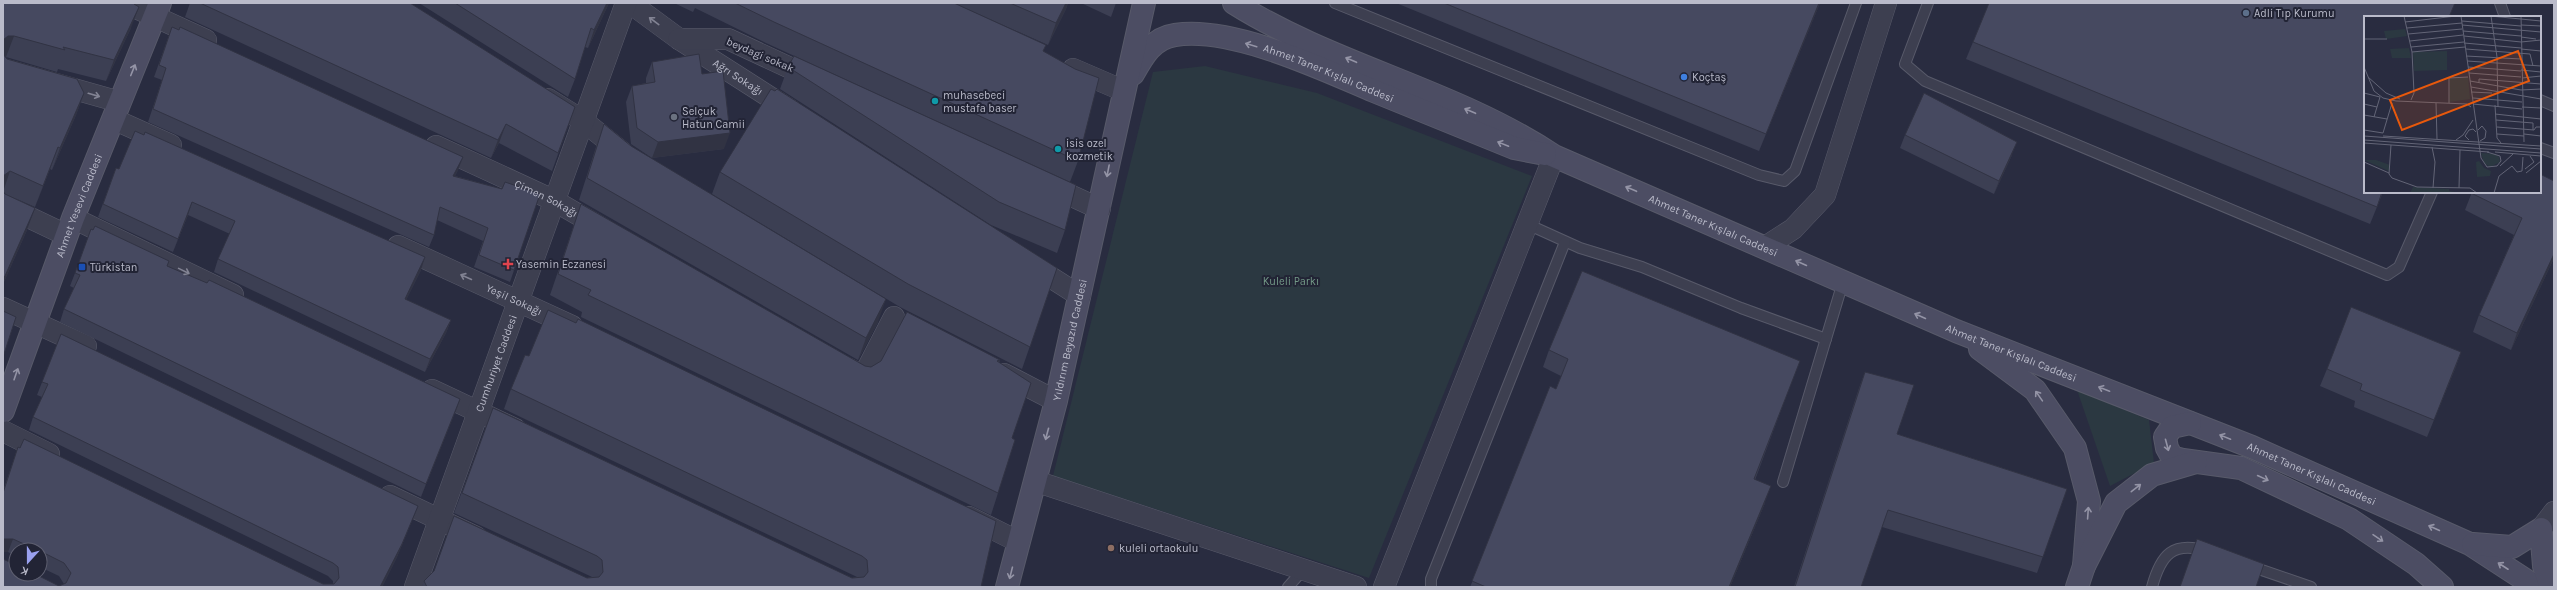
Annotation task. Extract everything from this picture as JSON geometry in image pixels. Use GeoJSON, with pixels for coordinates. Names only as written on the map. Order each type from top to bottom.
{"type":"FeatureCollection","features":[{"type":"Feature","properties":{"kind":"main road","name":"Yıldırım Beyazıd Caddesi"},"geometry":{"type":"LineString","coordinates":[[1007,587],[1056,401],[1100,209],[1144,3]]}},
{"type":"Feature","properties":{"kind":"main road","name":"Ahmet Taner Kışlalı Caddesi"},"geometry":{"type":"LineString","coordinates":[[1234,3],[1300,38],[1501,124],[1554,156],[1956,331],[2252,447],[2470,544]]}},
{"type":"Feature","properties":{"kind":"main road","name":"Ahmet Yesevi Caddesi"},"geometry":{"type":"LineString","coordinates":[[3,411],[34,321],[70,227],[157,10]]}},
{"type":"Feature","properties":{"kind":"main road","name":"Ahmet Taner Kışlalı Caddesi"},"geometry":{"type":"LineString","coordinates":[[1124,91],[1141,59],[1154,43],[1174,35],[1194,33],[1221,37],[1248,43],[1318,67],[1514,148],[1554,156]]}},
{"type":"Feature","properties":{"kind":"main road"},"geometry":{"type":"LineString","coordinates":[[1956,331],[2035,390],[2075,448],[2089,501],[2084,566]]}},
{"type":"Feature","properties":{"kind":"main road"},"geometry":{"type":"LineString","coordinates":[[2190,423],[2172,427],[2165,437],[2167,448],[2172,457],[2241,468],[2348,519],[2416,564],[2442,587]]}},
{"type":"Feature","properties":{"kind":"main road"},"geometry":{"type":"LineString","coordinates":[[2077,587],[2084,566],[2116,503],[2152,476],[2199,462]]}},
{"type":"Feature","properties":{"kind":"main road"},"geometry":{"type":"LineString","coordinates":[[2470,544],[2512,547],[2541,529],[2544,566],[2551,587]]}},
{"type":"Feature","properties":{"kind":"main road"},"geometry":{"type":"LineString","coordinates":[[2470,544],[2536,587]]}},
{"type":"Feature","properties":{"kind":"street"},"geometry":{"type":"LineString","coordinates":[[125,3],[157,10],[227,50]]}},
{"type":"Feature","properties":{"kind":"street","name":"Cumhuriyet Caddesi"},"geometry":{"type":"LineString","coordinates":[[415,587],[553,200],[626,3]]}},
{"type":"Feature","properties":{"kind":"street","name":"Ağrı Sokağı"},"geometry":{"type":"LineString","coordinates":[[630,3],[679,39],[806,120]]}},
{"type":"Feature","properties":{"kind":"street"},"geometry":{"type":"LineString","coordinates":[[1765,247],[1793,230],[1825,195],[1886,3]]}},
{"type":"Feature","properties":{"kind":"street","name":"beydagi sokak"},"geometry":{"type":"LineString","coordinates":[[679,39],[728,39],[835,88]]}},
{"type":"Feature","properties":{"kind":"street"},"geometry":{"type":"LineString","coordinates":[[1052,60],[1124,91]]}},
{"type":"Feature","properties":{"kind":"street"},"geometry":{"type":"LineString","coordinates":[[3,69],[117,111],[185,151]]}},
{"type":"Feature","properties":{"kind":"street"},"geometry":{"type":"LineString","coordinates":[[530,87],[582,120],[642,166]]}},
{"type":"Feature","properties":{"kind":"street","name":"Çimen Sokağı"},"geometry":{"type":"LineString","coordinates":[[415,137],[553,200],[622,240]]}},
{"type":"Feature","properties":{"kind":"street"},"geometry":{"type":"LineString","coordinates":[[1384,587],[1554,156]]}},
{"type":"Feature","properties":{"kind":"street"},"geometry":{"type":"LineString","coordinates":[[1028,176],[1100,209]]}},
{"type":"Feature","properties":{"kind":"street"},"geometry":{"type":"LineString","coordinates":[[3,205],[70,227],[251,303]]}},
{"type":"Feature","properties":{"kind":"street","name":"Yeşil Sokağı"},"geometry":{"type":"LineString","coordinates":[[381,238],[590,334]]}},
{"type":"Feature","properties":{"kind":"street"},"geometry":{"type":"LineString","coordinates":[[1014,253],[1080,296]]}},
{"type":"Feature","properties":{"kind":"street"},"geometry":{"type":"LineString","coordinates":[[835,362],[863,377],[902,321],[874,305]]}},
{"type":"Feature","properties":{"kind":"street"},"geometry":{"type":"LineString","coordinates":[[3,308],[34,321],[105,356]]}},
{"type":"Feature","properties":{"kind":"street"},"geometry":{"type":"LineString","coordinates":[[986,365],[1056,401]]}},
{"type":"Feature","properties":{"kind":"street"},"geometry":{"type":"LineString","coordinates":[[414,381],[535,439]]}},
{"type":"Feature","properties":{"kind":"street"},"geometry":{"type":"LineString","coordinates":[[3,432],[67,463]]}},
{"type":"Feature","properties":{"kind":"street"},"geometry":{"type":"LineString","coordinates":[[1035,482],[1356,587]]}},
{"type":"Feature","properties":{"kind":"street"},"geometry":{"type":"LineString","coordinates":[[375,488],[494,545]]}},
{"type":"Feature","properties":{"kind":"street"},"geometry":{"type":"LineString","coordinates":[[954,510],[1019,542]]}},
{"type":"Feature","properties":{"kind":"street"},"geometry":{"type":"LineString","coordinates":[[2541,529],[2554,512]]}},
{"type":"Feature","properties":{"kind":"lane"},"geometry":{"type":"LineString","coordinates":[[1335,3],[1759,175],[1784,181],[1795,171],[1856,3]]}},
{"type":"Feature","properties":{"kind":"lane"},"geometry":{"type":"LineString","coordinates":[[1928,3],[1905,64],[1925,81],[2387,275],[2399,267],[2432,193]]}},
{"type":"Feature","properties":{"kind":"lane"},"geometry":{"type":"LineString","coordinates":[[2500,3],[2504,16]]}},
{"type":"Feature","properties":{"kind":"lane"},"geometry":{"type":"LineString","coordinates":[[2541,100],[2554,106]]}},
{"type":"Feature","properties":{"kind":"lane"},"geometry":{"type":"LineString","coordinates":[[2541,148],[2554,153]]}},
{"type":"Feature","properties":{"kind":"lane"},"geometry":{"type":"LineString","coordinates":[[1527,224],[1566,242],[1642,267],[1741,308],[1826,339]]}},
{"type":"Feature","properties":{"kind":"lane"},"geometry":{"type":"LineString","coordinates":[[1431,587],[1431,580],[1566,242]]}},
{"type":"Feature","properties":{"kind":"lane"},"geometry":{"type":"LineString","coordinates":[[1783,482],[1843,282]]}},
{"type":"Feature","properties":{"kind":"lane"},"geometry":{"type":"LineString","coordinates":[[2152,587],[2163,561],[2171,550],[2185,546],[2220,555]]}},
{"type":"Feature","properties":{"kind":"lane"},"geometry":{"type":"LineString","coordinates":[[2241,562],[2311,587]]}},
{"type":"Feature","properties":{"kind":"lane"},"geometry":{"type":"LineString","coordinates":[[1288,587],[1303,570]]}},
{"type":"Feature","properties":{"kind":"green space","name":"Kuleli Parkı"},"geometry":{"type":"Polygon","coordinates":[[[1205,66],[1317,93],[1532,176],[1369,578],[1053,476],[1153,72],[1205,66]]]}},
{"type":"Feature","properties":{"kind":"green space"},"geometry":{"type":"Polygon","coordinates":[[[2077,390],[2149,420],[2154,463],[2110,486],[2077,390]]]}},
{"type":"Feature","properties":{"kind":"building"},"geometry":{"type":"Polygon","coordinates":[[[3,3],[134,3],[139,7],[114,60],[63,47],[65,50],[14,36],[8,36],[3,40],[3,3]]]}},
{"type":"Feature","properties":{"kind":"building"},"geometry":{"type":"Polygon","coordinates":[[[200,3],[410,3],[575,107],[558,153],[506,124],[498,140],[200,3]]]}},
{"type":"Feature","properties":{"kind":"building"},"geometry":{"type":"Polygon","coordinates":[[[455,3],[607,3],[594,30],[591,28],[575,79],[455,3]]]}},
{"type":"Feature","properties":{"kind":"building"},"geometry":{"type":"Polygon","coordinates":[[[735,3],[954,3],[1046,45],[1043,51],[1075,69],[1099,78],[1078,161],[774,22],[735,3]]]}},
{"type":"Feature","properties":{"kind":"building"},"geometry":{"type":"Polygon","coordinates":[[[1010,3],[1066,3],[1056,23],[1010,3]]]}},
{"type":"Feature","properties":{"kind":"building","name":"Koçtaş"},"geometry":{"type":"Polygon","coordinates":[[[1444,3],[1819,3],[1766,134],[1444,3]]]}},
{"type":"Feature","properties":{"kind":"building"},"geometry":{"type":"Polygon","coordinates":[[[1989,3],[2455,3],[2449,16],[2364,16],[2364,193],[2382,193],[2377,207],[1973,42],[1989,3]]]}},
{"type":"Feature","properties":{"kind":"building"},"geometry":{"type":"Polygon","coordinates":[[[172,27],[179,30],[180,27],[463,157],[453,176],[502,189],[505,182],[540,194],[514,270],[479,255],[488,228],[440,207],[434,235],[153,109],[166,68],[159,65],[172,27]]]}},
{"type":"Feature","properties":{"kind":"building"},"geometry":{"type":"Polygon","coordinates":[[[3,54],[7,59],[77,79],[84,93],[60,148],[58,147],[43,186],[10,171],[3,176],[3,54]]]}},
{"type":"Feature","properties":{"kind":"building","name":"Selçuk Hatun Camii"},"geometry":{"type":"Polygon","coordinates":[[[699,54],[702,74],[723,71],[730,133],[658,142],[637,128],[632,86],[655,82],[652,62],[699,54]]]}},
{"type":"Feature","properties":{"kind":"building"},"geometry":{"type":"Polygon","coordinates":[[[794,56],[1076,185],[1065,230],[999,202],[788,67],[794,56]]]}},
{"type":"Feature","properties":{"kind":"building"},"geometry":{"type":"Polygon","coordinates":[[[771,89],[775,91],[777,89],[1057,268],[1030,347],[908,284],[720,172],[771,89]]]}},
{"type":"Feature","properties":{"kind":"building"},"geometry":{"type":"Polygon","coordinates":[[[1924,93],[2017,142],[1999,181],[1905,135],[1924,93]]]}},
{"type":"Feature","properties":{"kind":"building"},"geometry":{"type":"Polygon","coordinates":[[[604,124],[631,146],[886,299],[866,338],[587,178],[604,124]]]}},
{"type":"Feature","properties":{"kind":"building"},"geometry":{"type":"Polygon","coordinates":[[[135,131],[144,135],[145,132],[425,257],[405,299],[451,320],[430,359],[218,259],[235,221],[192,202],[178,239],[103,204],[116,168],[119,169],[135,131]]]}},
{"type":"Feature","properties":{"kind":"building"},"geometry":{"type":"Polygon","coordinates":[[[2541,174],[2554,181],[2554,254],[2517,333],[2479,315],[2522,218],[2471,193],[2541,193],[2541,174]]]}},
{"type":"Feature","properties":{"kind":"building"},"geometry":{"type":"Polygon","coordinates":[[[3,191],[5,194],[35,208],[3,278],[3,191]]]}},
{"type":"Feature","properties":{"kind":"building"},"geometry":{"type":"Polygon","coordinates":[[[581,204],[865,366],[871,367],[881,361],[907,312],[1000,360],[997,361],[1031,383],[1012,438],[1015,440],[998,493],[588,295],[591,290],[558,274],[581,204]]]}},
{"type":"Feature","properties":{"kind":"building"},"geometry":{"type":"Polygon","coordinates":[[[95,226],[169,261],[167,266],[207,283],[209,280],[460,399],[426,484],[64,309],[80,275],[75,273],[91,229],[93,230],[95,226]]]}},
{"type":"Feature","properties":{"kind":"building"},"geometry":{"type":"Polygon","coordinates":[[[1582,271],[1800,361],[1754,479],[1771,486],[1729,587],[1486,587],[1472,581],[1550,386],[1556,389],[1568,359],[1549,350],[1582,271]]]}},
{"type":"Feature","properties":{"kind":"building"},"geometry":{"type":"Polygon","coordinates":[[[2351,307],[2461,352],[2434,420],[2360,390],[2362,384],[2327,369],[2351,307]]]}},
{"type":"Feature","properties":{"kind":"building"},"geometry":{"type":"Polygon","coordinates":[[[548,310],[576,323],[578,319],[996,521],[981,587],[427,587],[424,581],[434,571],[454,516],[587,578],[599,577],[603,572],[602,560],[597,556],[462,493],[493,408],[852,578],[864,577],[868,572],[867,560],[862,556],[511,389],[525,355],[529,356],[548,310]]]}},
{"type":"Feature","properties":{"kind":"building"},"geometry":{"type":"Polygon","coordinates":[[[3,311],[16,317],[3,357],[3,311]]]}},
{"type":"Feature","properties":{"kind":"building"},"geometry":{"type":"Polygon","coordinates":[[[61,334],[418,506],[402,544],[380,587],[3,587],[3,559],[8,561],[8,582],[48,582],[48,580],[59,586],[66,583],[71,573],[64,563],[48,555],[48,542],[20,542],[13,539],[3,539],[3,493],[18,447],[20,448],[24,439],[323,584],[334,584],[339,578],[338,567],[333,563],[33,417],[48,384],[42,382],[61,334]]]}},
{"type":"Feature","properties":{"kind":"building"},"geometry":{"type":"Polygon","coordinates":[[[1865,372],[1914,385],[1897,434],[2067,489],[2043,557],[1888,510],[1861,587],[1795,587],[1865,372]]]}},
{"type":"Feature","properties":{"kind":"building"},"geometry":{"type":"Polygon","coordinates":[[[2197,539],[2264,564],[2256,587],[2180,587],[2197,539]]]}},
{"type":"Feature","properties":{"kind":"place","name":"Adli Tıp Kurumu"},"geometry":{"type":"Point","coordinates":[2246,13]}},
{"type":"Feature","properties":{"kind":"place","name":"Koçtaş"},"geometry":{"type":"Point","coordinates":[1684,77]}},
{"type":"Feature","properties":{"kind":"place","name":"muhasebeci mustafa baser"},"geometry":{"type":"Point","coordinates":[935,101]}},
{"type":"Feature","properties":{"kind":"place","name":"Selçuk Hatun Camii"},"geometry":{"type":"Point","coordinates":[674,117]}},
{"type":"Feature","properties":{"kind":"place","name":"isis ozel kozmetik"},"geometry":{"type":"Point","coordinates":[1058,149]}},
{"type":"Feature","properties":{"kind":"place","name":"Yasemin Eczanesi"},"geometry":{"type":"Point","coordinates":[508,264]}},
{"type":"Feature","properties":{"kind":"place","name":"Türkistan"},"geometry":{"type":"Point","coordinates":[82,267]}},
{"type":"Feature","properties":{"kind":"place","name":"kuleli ortaokulu"},"geometry":{"type":"Point","coordinates":[1111,548]}}]}
